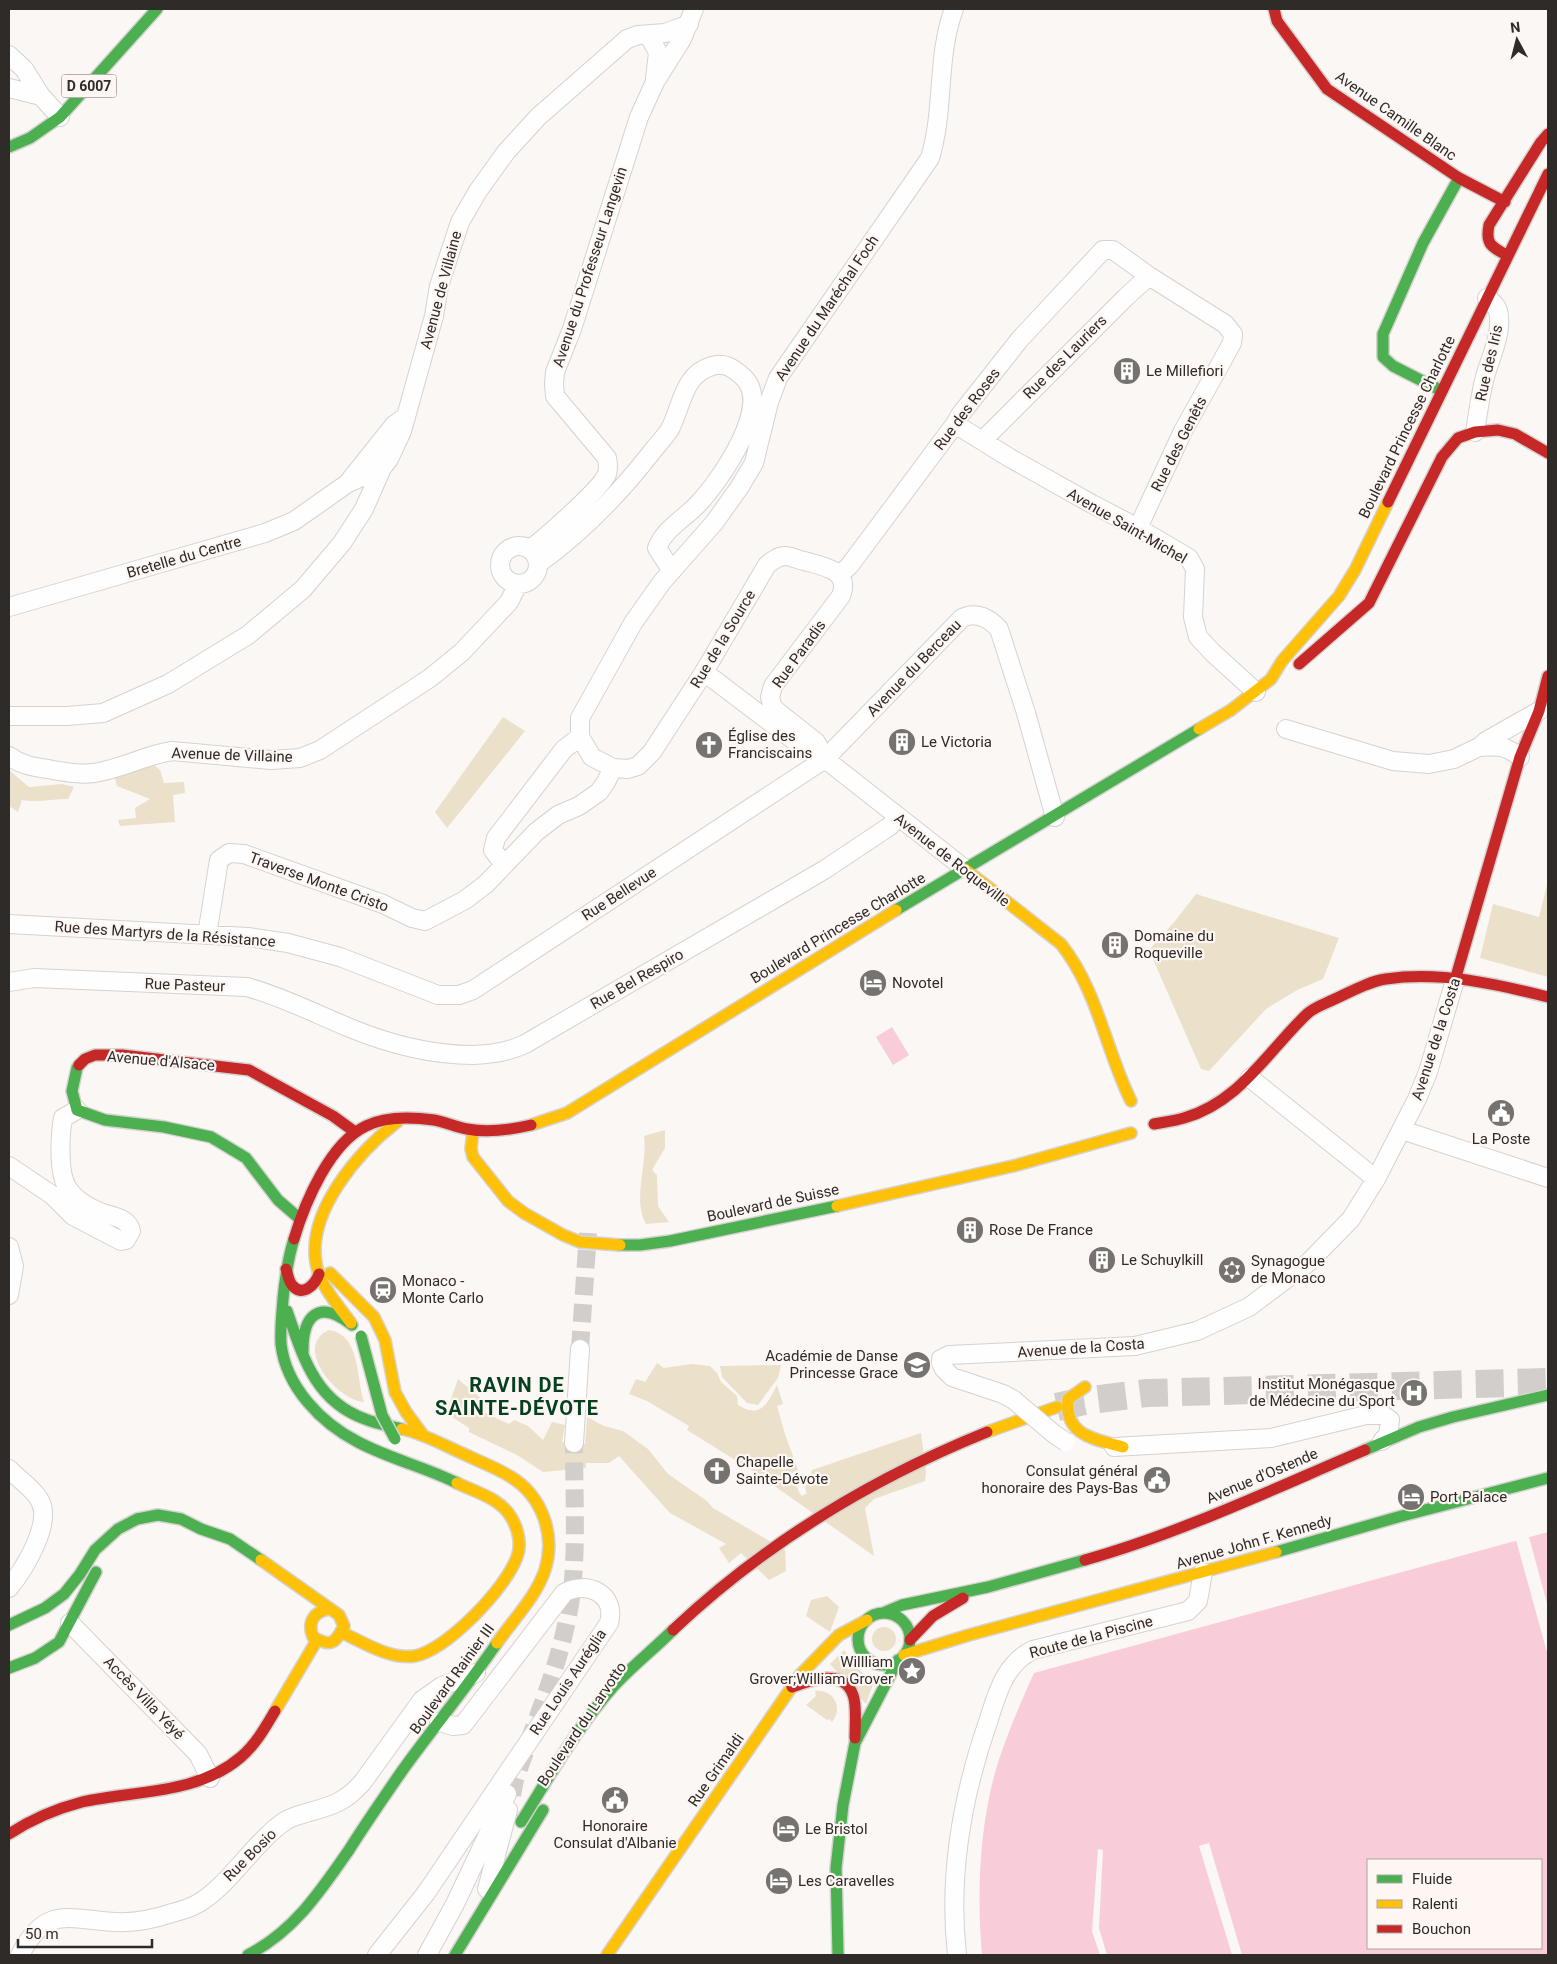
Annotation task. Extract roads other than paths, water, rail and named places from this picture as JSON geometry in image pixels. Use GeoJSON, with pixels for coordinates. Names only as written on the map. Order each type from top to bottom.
{"type":"FeatureCollection","features":[{"type":"Feature","properties":{"kind":"main road","name":"D 6007"},"geometry":{"type":"LineString","coordinates":[[9,146],[17,145],[42,131],[60,117],[157,9]]}},
{"type":"Feature","properties":{"kind":"main road","name":"Avenue Camille Blanc"},"geometry":{"type":"LineString","coordinates":[[1274,9],[1277,21],[1327,89],[1460,178],[1505,202]]}},
{"type":"Feature","properties":{"kind":"main road"},"geometry":{"type":"LineString","coordinates":[[1508,256],[1488,242],[1489,225],[1541,142],[1548,134]]}},
{"type":"Feature","properties":{"kind":"main road","name":"Boulevard Princesse Charlotte"},"geometry":{"type":"LineString","coordinates":[[355,1132],[369,1124],[424,1118],[473,1130],[516,1128],[551,1121],[567,1113],[853,936],[1055,817],[1231,710],[1256,692],[1271,679],[1282,661],[1339,596],[1355,570],[1548,174]]}},
{"type":"Feature","properties":{"kind":"main road"},"geometry":{"type":"LineString","coordinates":[[1442,391],[1393,366],[1383,357],[1382,334],[1423,243],[1460,178]]}},
{"type":"Feature","properties":{"kind":"main road"},"geometry":{"type":"LineString","coordinates":[[1475,432],[1498,430],[1515,434],[1548,453]]}},
{"type":"Feature","properties":{"kind":"main road","name":"Boulevard Princesse Charlotte"},"geometry":{"type":"LineString","coordinates":[[1271,679],[1292,670],[1341,626],[1359,614],[1369,603],[1442,457],[1458,438],[1475,432]]}},
{"type":"Feature","properties":{"kind":"main road"},"geometry":{"type":"LineString","coordinates":[[1339,596],[1343,611],[1350,614],[1359,614]]}},
{"type":"Feature","properties":{"kind":"main road","name":"Avenue de la Costa"},"geometry":{"type":"LineString","coordinates":[[1455,980],[1520,757],[1543,714],[1548,676]]}},
{"type":"Feature","properties":{"kind":"main road","name":"Avenue de Roqueville"},"geometry":{"type":"LineString","coordinates":[[965,869],[1061,944],[1066,950],[1083,976],[1095,1003],[1120,1079],[1132,1103]]}},
{"type":"Feature","properties":{"kind":"main road"},"geometry":{"type":"LineString","coordinates":[[1122,1124],[1131,1133],[1150,1126],[1184,1118],[1214,1105],[1250,1078],[1308,1012],[1351,991],[1385,979],[1417,978],[1482,981],[1548,996]]}},
{"type":"Feature","properties":{"kind":"main road","name":"Avenue d'Alsace"},"geometry":{"type":"LineString","coordinates":[[78,1110],[73,1100],[72,1091],[77,1068],[85,1059],[95,1055],[122,1055],[249,1070],[333,1116],[355,1132]]}},
{"type":"Feature","properties":{"kind":"main road"},"geometry":{"type":"LineString","coordinates":[[78,1110],[105,1120],[164,1127],[212,1136],[246,1158],[278,1200],[300,1219]]}},
{"type":"Feature","properties":{"kind":"main road"},"geometry":{"type":"LineString","coordinates":[[400,1120],[383,1131],[371,1142],[343,1179],[322,1215],[316,1239],[315,1254],[319,1274],[331,1295],[361,1336],[376,1399],[387,1426],[408,1455],[430,1471]]}},
{"type":"Feature","properties":{"kind":"main road","name":"Boulevard de Suisse"},"geometry":{"type":"LineString","coordinates":[[473,1130],[471,1149],[473,1157],[508,1201],[524,1213],[562,1235],[580,1242],[623,1245],[670,1241],[957,1179],[1094,1146],[1131,1133]]}},
{"type":"Feature","properties":{"kind":"main road"},"geometry":{"type":"LineString","coordinates":[[342,1632],[390,1654],[402,1656],[427,1654],[440,1646],[468,1620],[500,1586],[512,1570],[518,1555],[519,1540],[511,1516],[500,1504],[430,1471],[386,1456],[337,1430],[322,1417],[298,1388],[284,1357],[280,1331],[286,1269],[300,1219],[318,1179],[342,1145],[355,1132]]}},
{"type":"Feature","properties":{"kind":"main road"},"geometry":{"type":"LineString","coordinates":[[316,1239],[320,1256],[327,1269],[346,1291],[362,1303],[374,1318],[384,1340],[395,1392],[406,1412],[423,1435]]}},
{"type":"Feature","properties":{"kind":"main road"},"geometry":{"type":"LineString","coordinates":[[286,1269],[290,1283],[296,1289],[302,1291],[308,1290],[316,1283],[319,1274]]}},
{"type":"Feature","properties":{"kind":"main road","name":"Boulevard Rainier III"},"geometry":{"type":"LineString","coordinates":[[248,1955],[267,1946],[285,1932],[318,1895],[414,1755],[476,1673],[530,1596],[544,1571],[548,1552],[546,1520],[537,1501],[517,1481],[409,1429],[366,1419],[345,1410],[328,1396],[314,1381],[283,1302]]}},
{"type":"Feature","properties":{"kind":"main road"},"geometry":{"type":"LineString","coordinates":[[303,1354],[302,1340],[304,1328],[314,1316],[323,1312],[330,1312],[342,1316],[351,1323]]}},
{"type":"Feature","properties":{"kind":"main road"},"geometry":{"type":"LineString","coordinates":[[1085,1387],[1068,1399],[1067,1414],[1070,1423],[1087,1436],[1123,1447]]}},
{"type":"Feature","properties":{"kind":"main road","name":"Avenue d'Ostende"},"geometry":{"type":"LineString","coordinates":[[883,1613],[902,1604],[988,1587],[1079,1563],[1154,1538],[1419,1427],[1453,1417],[1548,1395]]}},
{"type":"Feature","properties":{"kind":"main road"},"geometry":{"type":"LineString","coordinates":[[643,1659],[672,1630],[730,1580],[790,1535],[845,1500],[886,1477],[953,1444],[1004,1424],[1057,1407]]}},
{"type":"Feature","properties":{"kind":"main road","name":"Avenue John F. Kennedy"},"geometry":{"type":"LineString","coordinates":[[901,1658],[969,1635],[1548,1478]]}},
{"type":"Feature","properties":{"kind":"main road"},"geometry":{"type":"LineString","coordinates":[[9,1625],[45,1608],[64,1594],[80,1574],[95,1550],[126,1523],[158,1515],[181,1519],[201,1529],[230,1539],[340,1615],[343,1620],[342,1632],[338,1639],[324,1643],[317,1640],[313,1637],[303,1613]]}},
{"type":"Feature","properties":{"kind":"main road"},"geometry":{"type":"LineString","coordinates":[[201,1529],[222,1550]]}},
{"type":"Feature","properties":{"kind":"main road"},"geometry":{"type":"LineString","coordinates":[[9,1668],[20,1665],[51,1649],[59,1642],[104,1554],[110,1537]]}},
{"type":"Feature","properties":{"kind":"main road","name":"Avenue d'Ostende"},"geometry":{"type":"LineString","coordinates":[[910,1640],[917,1630],[934,1614],[946,1606],[988,1587]]}},
{"type":"Feature","properties":{"kind":"main road"},"geometry":{"type":"LineString","coordinates":[[309,1626],[315,1614],[330,1608]]}},
{"type":"Feature","properties":{"kind":"main road"},"geometry":{"type":"LineString","coordinates":[[855,1743],[901,1658],[910,1640],[906,1624],[895,1615],[883,1613],[867,1620],[859,1632],[858,1639],[862,1652],[866,1657],[878,1664],[890,1664],[901,1658]]}},
{"type":"Feature","properties":{"kind":"main road"},"geometry":{"type":"LineString","coordinates":[[22,1619],[35,1624]]}},
{"type":"Feature","properties":{"kind":"main road","name":"Rue Grimaldi"},"geometry":{"type":"LineString","coordinates":[[607,1955],[792,1687],[813,1660],[839,1635],[867,1620]]}},
{"type":"Feature","properties":{"kind":"main road","name":"Avenue John F. Kennedy"},"geometry":{"type":"LineString","coordinates":[[906,1624],[917,1630],[935,1635],[969,1635]]}},
{"type":"Feature","properties":{"kind":"main road"},"geometry":{"type":"LineString","coordinates":[[35,1657],[43,1643],[44,1637]]}},
{"type":"Feature","properties":{"kind":"main road"},"geometry":{"type":"LineString","coordinates":[[9,1834],[34,1818],[56,1809],[89,1801],[196,1783],[234,1765],[254,1745],[317,1640]]}},
{"type":"Feature","properties":{"kind":"main road","name":"Boulevard du Larvotto"},"geometry":{"type":"LineString","coordinates":[[598,1725],[643,1659]]}},
{"type":"Feature","properties":{"kind":"main road","name":"Boulevard du Larvotto"},"geometry":{"type":"LineString","coordinates":[[521,1822],[587,1719],[608,1692],[643,1659]]}},
{"type":"Feature","properties":{"kind":"main road"},"geometry":{"type":"LineString","coordinates":[[792,1687],[822,1678],[834,1678],[844,1682],[852,1690],[854,1696],[855,1743],[843,1805],[836,1868],[838,1955]]}},
{"type":"Feature","properties":{"kind":"main road","name":"Boulevard du Larvotto"},"geometry":{"type":"LineString","coordinates":[[443,1955],[472,1917],[552,1796]]}},
{"type":"Feature","properties":{"kind":"main road","name":"Boulevard du Larvotto"},"geometry":{"type":"LineString","coordinates":[[455,1955],[472,1917]]}},
{"type":"Feature","properties":{"kind":"street","name":"Avenue du Maréchal Foch"},"geometry":{"type":"LineString","coordinates":[[580,737],[580,718],[633,623],[672,572],[714,523],[754,463],[769,402],[778,378],[930,158],[936,128],[944,43],[954,9]]}},
{"type":"Feature","properties":{"kind":"street","name":"Avenue de Villaine"},"geometry":{"type":"LineString","coordinates":[[9,716],[66,716],[103,713],[168,684],[248,635],[303,589],[342,543],[364,510],[382,468],[390,459],[402,431],[434,316],[439,286],[449,252],[460,222],[478,191],[506,152],[538,117],[626,39],[666,33],[692,16]]}},
{"type":"Feature","properties":{"kind":"street","name":"Avenue du Professeur Langevin"},"geometry":{"type":"LineString","coordinates":[[534,556],[550,533],[592,493],[607,475],[609,467],[607,458],[556,396],[555,372],[572,328],[639,117],[655,82],[682,39],[692,16]]}},
{"type":"Feature","properties":{"kind":"street"},"geometry":{"type":"LineString","coordinates":[[648,35],[658,52],[655,82]]}},
{"type":"Feature","properties":{"kind":"street"},"geometry":{"type":"LineString","coordinates":[[9,55],[24,69],[41,96],[60,117]]}},
{"type":"Feature","properties":{"kind":"street"},"geometry":{"type":"LineString","coordinates":[[9,88],[41,96]]}},
{"type":"Feature","properties":{"kind":"street","name":"Rue des Roses"},"geometry":{"type":"LineString","coordinates":[[834,571],[850,565],[960,415],[1020,340],[1103,250],[1113,250],[1149,276]]}},
{"type":"Feature","properties":{"kind":"street","name":"Rue des Genêts"},"geometry":{"type":"LineString","coordinates":[[1138,528],[1183,431],[1232,343],[1233,334],[1225,324],[1149,276]]}},
{"type":"Feature","properties":{"kind":"street","name":"Rue des Lauriers"},"geometry":{"type":"LineString","coordinates":[[982,441],[1149,276]]}},
{"type":"Feature","properties":{"kind":"street","name":"Rue des Iris"},"geometry":{"type":"LineString","coordinates":[[1475,432],[1484,380],[1499,326],[1498,309],[1487,298]]}},
{"type":"Feature","properties":{"kind":"street"},"geometry":{"type":"LineString","coordinates":[[534,556],[537,572],[533,578],[526,583],[518,584],[506,580],[500,563],[505,552],[517,546],[534,556],[561,547],[629,481],[669,429],[688,383],[703,368],[717,364],[732,367],[747,379],[752,391],[753,408],[736,452],[698,504],[661,538],[657,548],[672,572]]}},
{"type":"Feature","properties":{"kind":"street","name":"Avenue de Villaine"},"geometry":{"type":"LineString","coordinates":[[348,483],[394,425],[405,416]]}},
{"type":"Feature","properties":{"kind":"street","name":"Avenue Saint-Michel"},"geometry":{"type":"LineString","coordinates":[[955,424],[1189,558],[1195,569],[1193,617],[1198,637],[1256,692]]}},
{"type":"Feature","properties":{"kind":"street"},"geometry":{"type":"LineString","coordinates":[[348,483],[382,468]]}},
{"type":"Feature","properties":{"kind":"street"},"geometry":{"type":"LineString","coordinates":[[348,483],[363,485],[368,491],[369,499]]}},
{"type":"Feature","properties":{"kind":"street","name":"Bretelle du Centre"},"geometry":{"type":"LineString","coordinates":[[9,607],[266,533],[294,521],[348,483]]}},
{"type":"Feature","properties":{"kind":"street"},"geometry":{"type":"LineString","coordinates":[[698,504],[714,523]]}},
{"type":"Feature","properties":{"kind":"street","name":"Rue de la Source"},"geometry":{"type":"LineString","coordinates":[[613,768],[628,769],[638,766],[652,752],[704,672],[767,565],[776,558],[785,556],[834,571]]}},
{"type":"Feature","properties":{"kind":"street","name":"Rue Paradis"},"geometry":{"type":"LineString","coordinates":[[825,759],[816,742],[773,708],[770,697],[773,686],[841,596],[844,588],[843,581],[834,571]]}},
{"type":"Feature","properties":{"kind":"street","name":"Avenue de Villaine"},"geometry":{"type":"LineString","coordinates":[[9,756],[17,763],[31,767],[92,773],[108,770],[159,753],[172,751],[271,760],[300,758],[329,745],[430,678],[462,652],[509,602],[518,584]]}},
{"type":"Feature","properties":{"kind":"street","name":"Avenue du Berceau"},"geometry":{"type":"LineString","coordinates":[[825,759],[962,618],[974,614],[993,622],[999,629],[1026,713],[1055,817]]}},
{"type":"Feature","properties":{"kind":"street","name":"Avenue de Roqueville"},"geometry":{"type":"LineString","coordinates":[[704,672],[803,747],[825,759],[965,869]]}},
{"type":"Feature","properties":{"kind":"street"},"geometry":{"type":"LineString","coordinates":[[1286,729],[1393,761],[1429,764],[1454,759],[1479,747],[1486,741],[1543,714]]}},
{"type":"Feature","properties":{"kind":"street"},"geometry":{"type":"LineString","coordinates":[[580,737],[592,757],[613,768],[599,792],[579,806],[558,815],[536,832],[504,865],[493,850],[496,838],[564,749],[580,737]]}},
{"type":"Feature","properties":{"kind":"street"},"geometry":{"type":"LineString","coordinates":[[1479,747],[1507,747],[1520,757]]}},
{"type":"Feature","properties":{"kind":"street","name":"Rue Bellevue"},"geometry":{"type":"LineString","coordinates":[[404,983],[438,995],[459,995],[473,990],[825,759]]}},
{"type":"Feature","properties":{"kind":"street","name":"Rue Bel Respiro"},"geometry":{"type":"LineString","coordinates":[[353,1029],[434,1053],[461,1055],[494,1054],[515,1049],[824,870],[890,826],[897,817]]}},
{"type":"Feature","properties":{"kind":"street","name":"Traverse Monte Cristo"},"geometry":{"type":"LineString","coordinates":[[207,935],[217,866],[219,860],[229,853],[244,854],[383,904],[412,918],[425,921],[465,900],[486,884],[504,865]]}},
{"type":"Feature","properties":{"kind":"street","name":"Rue des Martyrs de la Résistance"},"geometry":{"type":"LineString","coordinates":[[9,924],[248,936],[288,943],[340,957],[404,983]]}},
{"type":"Feature","properties":{"kind":"street","name":"Rue Pasteur"},"geometry":{"type":"LineString","coordinates":[[9,982],[34,978],[247,987],[270,993],[353,1029]]}},
{"type":"Feature","properties":{"kind":"street","name":"Avenue de la Costa"},"geometry":{"type":"LineString","coordinates":[[1382,1442],[1388,1435],[1390,1420],[1384,1416],[1366,1415],[1271,1438],[1123,1447],[1089,1447],[1066,1442],[1014,1400],[998,1392],[952,1377],[944,1369],[941,1359],[949,1355],[1135,1346],[1197,1331],[1250,1307],[1309,1262],[1351,1219],[1376,1179],[1402,1130],[1428,1072],[1455,980]]}},
{"type":"Feature","properties":{"kind":"street"},"geometry":{"type":"LineString","coordinates":[[1250,1078],[1376,1179]]}},
{"type":"Feature","properties":{"kind":"street"},"geometry":{"type":"LineString","coordinates":[[9,1166],[52,1195],[73,1216],[121,1241],[126,1240],[131,1231],[130,1225],[121,1219],[100,1212],[81,1202],[66,1186],[62,1165],[60,1134],[63,1118],[78,1110]]}},
{"type":"Feature","properties":{"kind":"street"},"geometry":{"type":"LineString","coordinates":[[1402,1130],[1548,1178]]}},
{"type":"Feature","properties":{"kind":"street"},"geometry":{"type":"LineString","coordinates":[[9,1247],[14,1266],[9,1295]]}},
{"type":"Feature","properties":{"kind":"street"},"geometry":{"type":"LineString","coordinates":[[574,1443],[580,1349]]}},
{"type":"Feature","properties":{"kind":"street"},"geometry":{"type":"LineString","coordinates":[[9,1469],[36,1493],[44,1512],[42,1528],[38,1538],[19,1574],[9,1588]]}},
{"type":"Feature","properties":{"kind":"street","name":"Route de la Piscine"},"geometry":{"type":"LineString","coordinates":[[957,1955],[955,1876],[968,1787],[991,1712],[1009,1669],[1020,1657],[1033,1650],[1188,1611],[1198,1601],[1203,1572]]}},
{"type":"Feature","properties":{"kind":"street","name":"Rue Louis Auréglia"},"geometry":{"type":"LineString","coordinates":[[377,1955],[426,1893],[609,1623],[612,1609],[608,1600],[588,1588],[572,1589],[564,1593],[463,1725],[453,1726],[439,1722]]}},
{"type":"Feature","properties":{"kind":"street","name":"Accès Villa Yéyé"},"geometry":{"type":"LineString","coordinates":[[70,1623],[198,1754],[210,1778]]}},
{"type":"Feature","properties":{"kind":"street","name":"Rue Bosio"},"geometry":{"type":"LineString","coordinates":[[20,1955],[28,1940],[37,1929],[53,1920],[72,1917],[117,1922],[154,1919],[197,1904],[224,1881],[269,1833],[287,1819],[337,1804],[350,1796],[362,1783],[422,1700],[442,1686],[476,1673]]}},
{"type":"Feature","properties":{"kind":"street"},"geometry":{"type":"LineString","coordinates":[[427,1955],[455,1904],[509,1795],[472,1917]]}},
{"type":"Feature","properties":{"kind":"tunnel"},"geometry":{"type":"LineString","coordinates":[[580,1349],[588,1233]]}},
{"type":"Feature","properties":{"kind":"tunnel"},"geometry":{"type":"LineString","coordinates":[[1057,1407],[1084,1401],[1147,1393],[1548,1382]]}},
{"type":"Feature","properties":{"kind":"tunnel"},"geometry":{"type":"LineString","coordinates":[[512,1795],[515,1780],[556,1663],[568,1615],[572,1591],[574,1554],[574,1443]]}},
{"type":"Feature","properties":{"kind":"place","name":"Le Millefiori"},"geometry":{"type":"Point","coordinates":[1127,371]}},
{"type":"Feature","properties":{"kind":"place","name":"Le Victoria"},"geometry":{"type":"Point","coordinates":[902,742]}},
{"type":"Feature","properties":{"kind":"place","name":"Église des Franciscains"},"geometry":{"type":"Point","coordinates":[709,745]}},
{"type":"Feature","properties":{"kind":"place","name":"Domaine du Roqueville"},"geometry":{"type":"Point","coordinates":[1115,945]}},
{"type":"Feature","properties":{"kind":"place","name":"Novotel"},"geometry":{"type":"Point","coordinates":[873,983]}},
{"type":"Feature","properties":{"kind":"place","name":"La Poste"},"geometry":{"type":"Point","coordinates":[1501,1113]}},
{"type":"Feature","properties":{"kind":"place","name":"Rose De France"},"geometry":{"type":"Point","coordinates":[970,1230]}},
{"type":"Feature","properties":{"kind":"place","name":"Le Schuylkill"},"geometry":{"type":"Point","coordinates":[1102,1260]}},
{"type":"Feature","properties":{"kind":"place","name":"Synagogue de Monaco"},"geometry":{"type":"Point","coordinates":[1232,1270]}},
{"type":"Feature","properties":{"kind":"place","name":"Monaco - Monte Carlo"},"geometry":{"type":"Point","coordinates":[383,1290]}},
{"type":"Feature","properties":{"kind":"place","name":"Académie de Danse Princesse Grace"},"geometry":{"type":"Point","coordinates":[917,1365]}},
{"type":"Feature","properties":{"kind":"place","name":"Institut Monégasque de Médecine du Sport"},"geometry":{"type":"Point","coordinates":[1414,1393]}},
{"type":"Feature","properties":{"kind":"place","name":"Chapelle Sainte-Dévote"},"geometry":{"type":"Point","coordinates":[717,1471]}},
{"type":"Feature","properties":{"kind":"place","name":"Consulat général honoraire des Pays-Bas"},"geometry":{"type":"Point","coordinates":[1157,1480]}},
{"type":"Feature","properties":{"kind":"place","name":"Port Palace"},"geometry":{"type":"Point","coordinates":[1411,1497]}},
{"type":"Feature","properties":{"kind":"place","name":"Willliam Grover;William Grover"},"geometry":{"type":"Point","coordinates":[912,1671]}},
{"type":"Feature","properties":{"kind":"place","name":"Honoraire Consulat d'Albanie"},"geometry":{"type":"Point","coordinates":[615,1800]}},
{"type":"Feature","properties":{"kind":"place","name":"Le Bristol"},"geometry":{"type":"Point","coordinates":[786,1829]}},
{"type":"Feature","properties":{"kind":"place","name":"Les Caravelles"},"geometry":{"type":"Point","coordinates":[779,1881]}},
{"type":"Feature","properties":{"kind":"district","name":"RAVIN DE SAINTE-DÉVOTE"},"geometry":{"type":"Point","coordinates":[517,1396]}}]}
